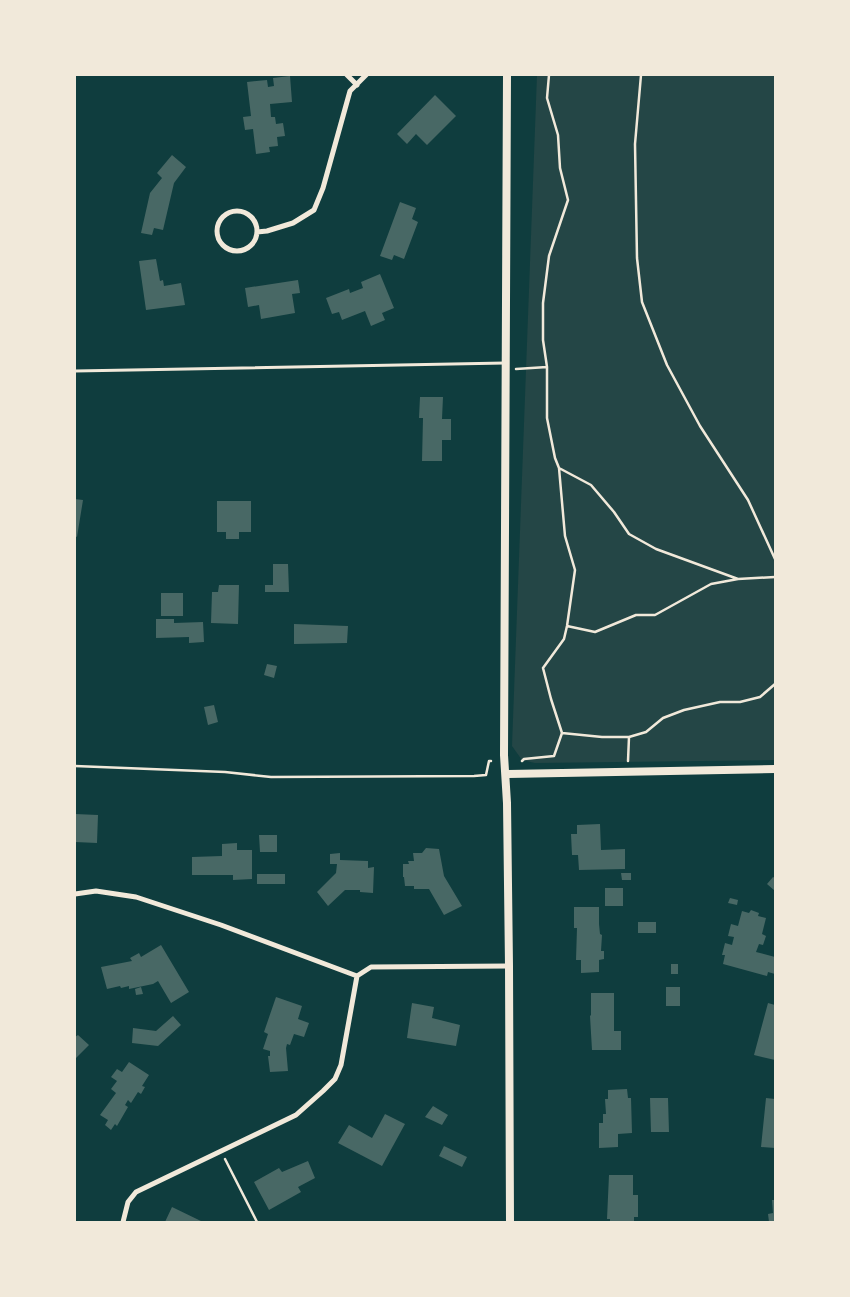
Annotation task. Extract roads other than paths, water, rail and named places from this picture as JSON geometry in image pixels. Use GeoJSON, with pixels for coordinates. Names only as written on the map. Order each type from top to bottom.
{"type":"FeatureCollection","features":[{"type":"Feature","properties":{"kind":"street"},"geometry":{"type":"LineString","coordinates":[[347,75],[356,85]]}},
{"type":"Feature","properties":{"kind":"street"},"geometry":{"type":"LineString","coordinates":[[257,232],[293,224],[314,210],[323,188],[350,91],[366,75]]}},
{"type":"Feature","properties":{"kind":"street"},"geometry":{"type":"LineString","coordinates":[[507,75],[504,755],[506,774],[509,966],[510,1222]]}},
{"type":"Feature","properties":{"kind":"street"},"geometry":{"type":"LineString","coordinates":[[238,211],[244,212],[254,220],[257,232],[256,238],[248,248],[236,251],[224,247],[217,236],[221,218],[230,212],[238,211]]}},
{"type":"Feature","properties":{"kind":"street"},"geometry":{"type":"LineString","coordinates":[[506,774],[775,769]]}},
{"type":"Feature","properties":{"kind":"street"},"geometry":{"type":"LineString","coordinates":[[75,894],[96,891],[145,900],[221,925],[357,976]]}},
{"type":"Feature","properties":{"kind":"street"},"geometry":{"type":"LineString","coordinates":[[124,1222],[128,1202],[136,1192],[296,1115],[335,1079],[341,1065],[357,976],[371,966],[509,966]]}},
{"type":"Feature","properties":{"kind":"lane"},"geometry":{"type":"LineString","coordinates":[[75,370],[506,363]]}}]}
